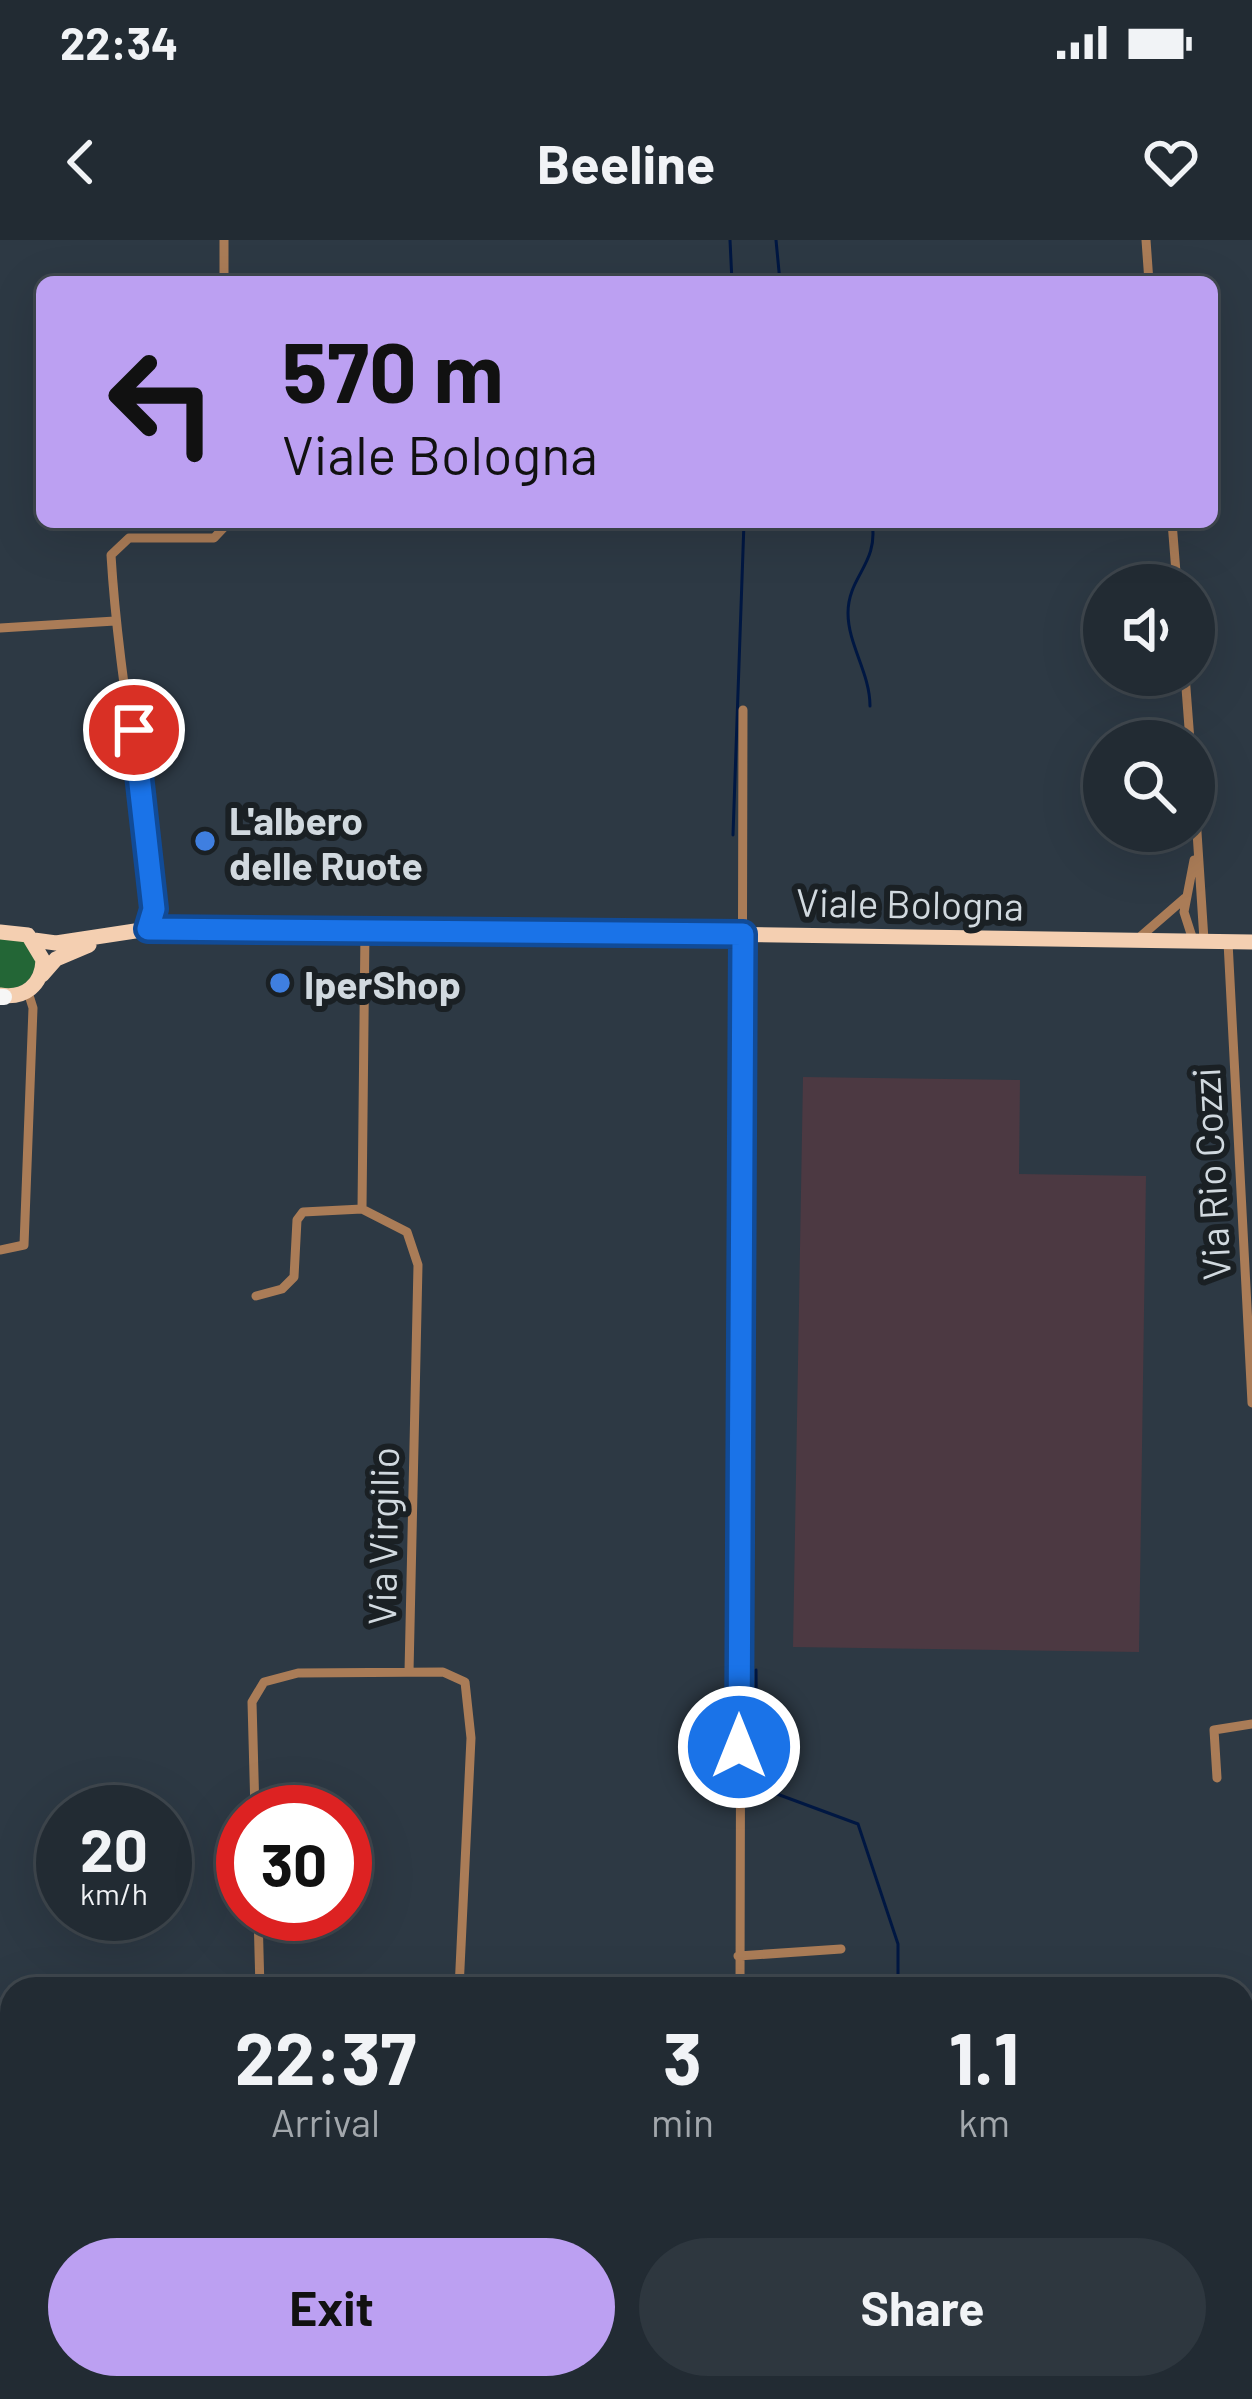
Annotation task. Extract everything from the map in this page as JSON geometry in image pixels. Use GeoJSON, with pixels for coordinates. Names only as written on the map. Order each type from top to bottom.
{"type":"FeatureCollection","features":[{"type":"Feature","properties":{"kind":"main road","name":"Viale Bologna"},"geometry":{"type":"LineString","coordinates":[[142,930],[1252,942]]}},
{"type":"Feature","properties":{"kind":"main road"},"geometry":{"type":"LineString","coordinates":[[0,932],[21,932],[34,940],[56,943],[142,930]]}},
{"type":"Feature","properties":{"kind":"main road"},"geometry":{"type":"LineString","coordinates":[[1,996],[28,992],[75,949],[142,930]]}},
{"type":"Feature","properties":{"kind":"main road"},"geometry":{"type":"LineString","coordinates":[[34,940],[42,952],[42,975]]}},
{"type":"Feature","properties":{"kind":"street"},"geometry":{"type":"LineString","coordinates":[[224,240],[224,276]]}},
{"type":"Feature","properties":{"kind":"street"},"geometry":{"type":"LineString","coordinates":[[1146,240],[1149,276]]}},
{"type":"Feature","properties":{"kind":"street"},"geometry":{"type":"LineString","coordinates":[[142,930],[154,909],[140,766],[115,621],[111,555],[117,544],[129,538],[214,538],[224,528]]}},
{"type":"Feature","properties":{"kind":"street"},"geometry":{"type":"LineString","coordinates":[[1172,528],[1175,564]]}},
{"type":"Feature","properties":{"kind":"street"},"geometry":{"type":"LineString","coordinates":[[0,628],[115,621]]}},
{"type":"Feature","properties":{"kind":"street"},"geometry":{"type":"LineString","coordinates":[[739,1977],[743,710]]}},
{"type":"Feature","properties":{"kind":"street"},"geometry":{"type":"LineString","coordinates":[[1193,852],[1185,898],[1198,940]]}},
{"type":"Feature","properties":{"kind":"street"},"geometry":{"type":"LineString","coordinates":[[1197,852],[1198,940]]}},
{"type":"Feature","properties":{"kind":"street"},"geometry":{"type":"LineString","coordinates":[[1136,939],[1185,898]]}},
{"type":"Feature","properties":{"kind":"street"},"geometry":{"type":"LineString","coordinates":[[256,1296],[282,1289],[294,1277],[297,1220],[303,1212],[362,1209],[365,929]]}},
{"type":"Feature","properties":{"kind":"street","name":"Via Rio Cozzi"},"geometry":{"type":"LineString","coordinates":[[1228,942],[1252,1402]]}},
{"type":"Feature","properties":{"kind":"street"},"geometry":{"type":"LineString","coordinates":[[0,1250],[24,1244],[33,1008],[28,992]]}},
{"type":"Feature","properties":{"kind":"street","name":"Via Virgilio"},"geometry":{"type":"LineString","coordinates":[[362,1209],[407,1232],[418,1265],[409,1672],[442,1672],[469,1689],[459,1977]]}},
{"type":"Feature","properties":{"kind":"street"},"geometry":{"type":"LineString","coordinates":[[254,1785],[252,1702],[264,1682],[298,1673],[409,1672]]}},
{"type":"Feature","properties":{"kind":"street"},"geometry":{"type":"LineString","coordinates":[[1217,1778],[1214,1730],[1252,1724]]}},
{"type":"Feature","properties":{"kind":"street"},"geometry":{"type":"LineString","coordinates":[[259,1941],[260,1977]]}},
{"type":"Feature","properties":{"kind":"street"},"geometry":{"type":"LineString","coordinates":[[738,1956],[841,1949]]}},
{"type":"Feature","properties":{"kind":"shaded area"},"geometry":{"type":"Polygon","coordinates":[[[803,1077],[1020,1080],[1019,1174],[1146,1176],[1139,1652],[793,1647],[803,1077]]]}},
{"type":"Feature","properties":{"kind":"green space"},"geometry":{"type":"Polygon","coordinates":[[[0,939],[22,939],[37,961],[29,980],[15,988],[0,989],[0,939]]]}},
{"type":"Feature","properties":{"kind":"waterway"},"geometry":{"type":"LineString","coordinates":[[730,240],[732,276]]}},
{"type":"Feature","properties":{"kind":"waterway"},"geometry":{"type":"LineString","coordinates":[[776,240],[779,276]]}},
{"type":"Feature","properties":{"kind":"waterway"},"geometry":{"type":"LineString","coordinates":[[733,835],[744,528]]}},
{"type":"Feature","properties":{"kind":"waterway"},"geometry":{"type":"LineString","coordinates":[[870,706],[848,613],[871,549],[872,528]]}},
{"type":"Feature","properties":{"kind":"waterway"},"geometry":{"type":"LineString","coordinates":[[756,1670],[757,1774],[777,1794],[858,1824],[898,1944],[898,1977]]}},
{"type":"Feature","properties":{"kind":"place","name":"L'albero delle Ruote"},"geometry":{"type":"Point","coordinates":[205,841]}},
{"type":"Feature","properties":{"kind":"place","name":"IperShop"},"geometry":{"type":"Point","coordinates":[280,983]}},
{"type":"Feature","properties":{"kind":"route"},"geometry":{"type":"LineString","coordinates":[[134,730],[154,909],[148,929],[743,934],[739,1747]]}}]}
